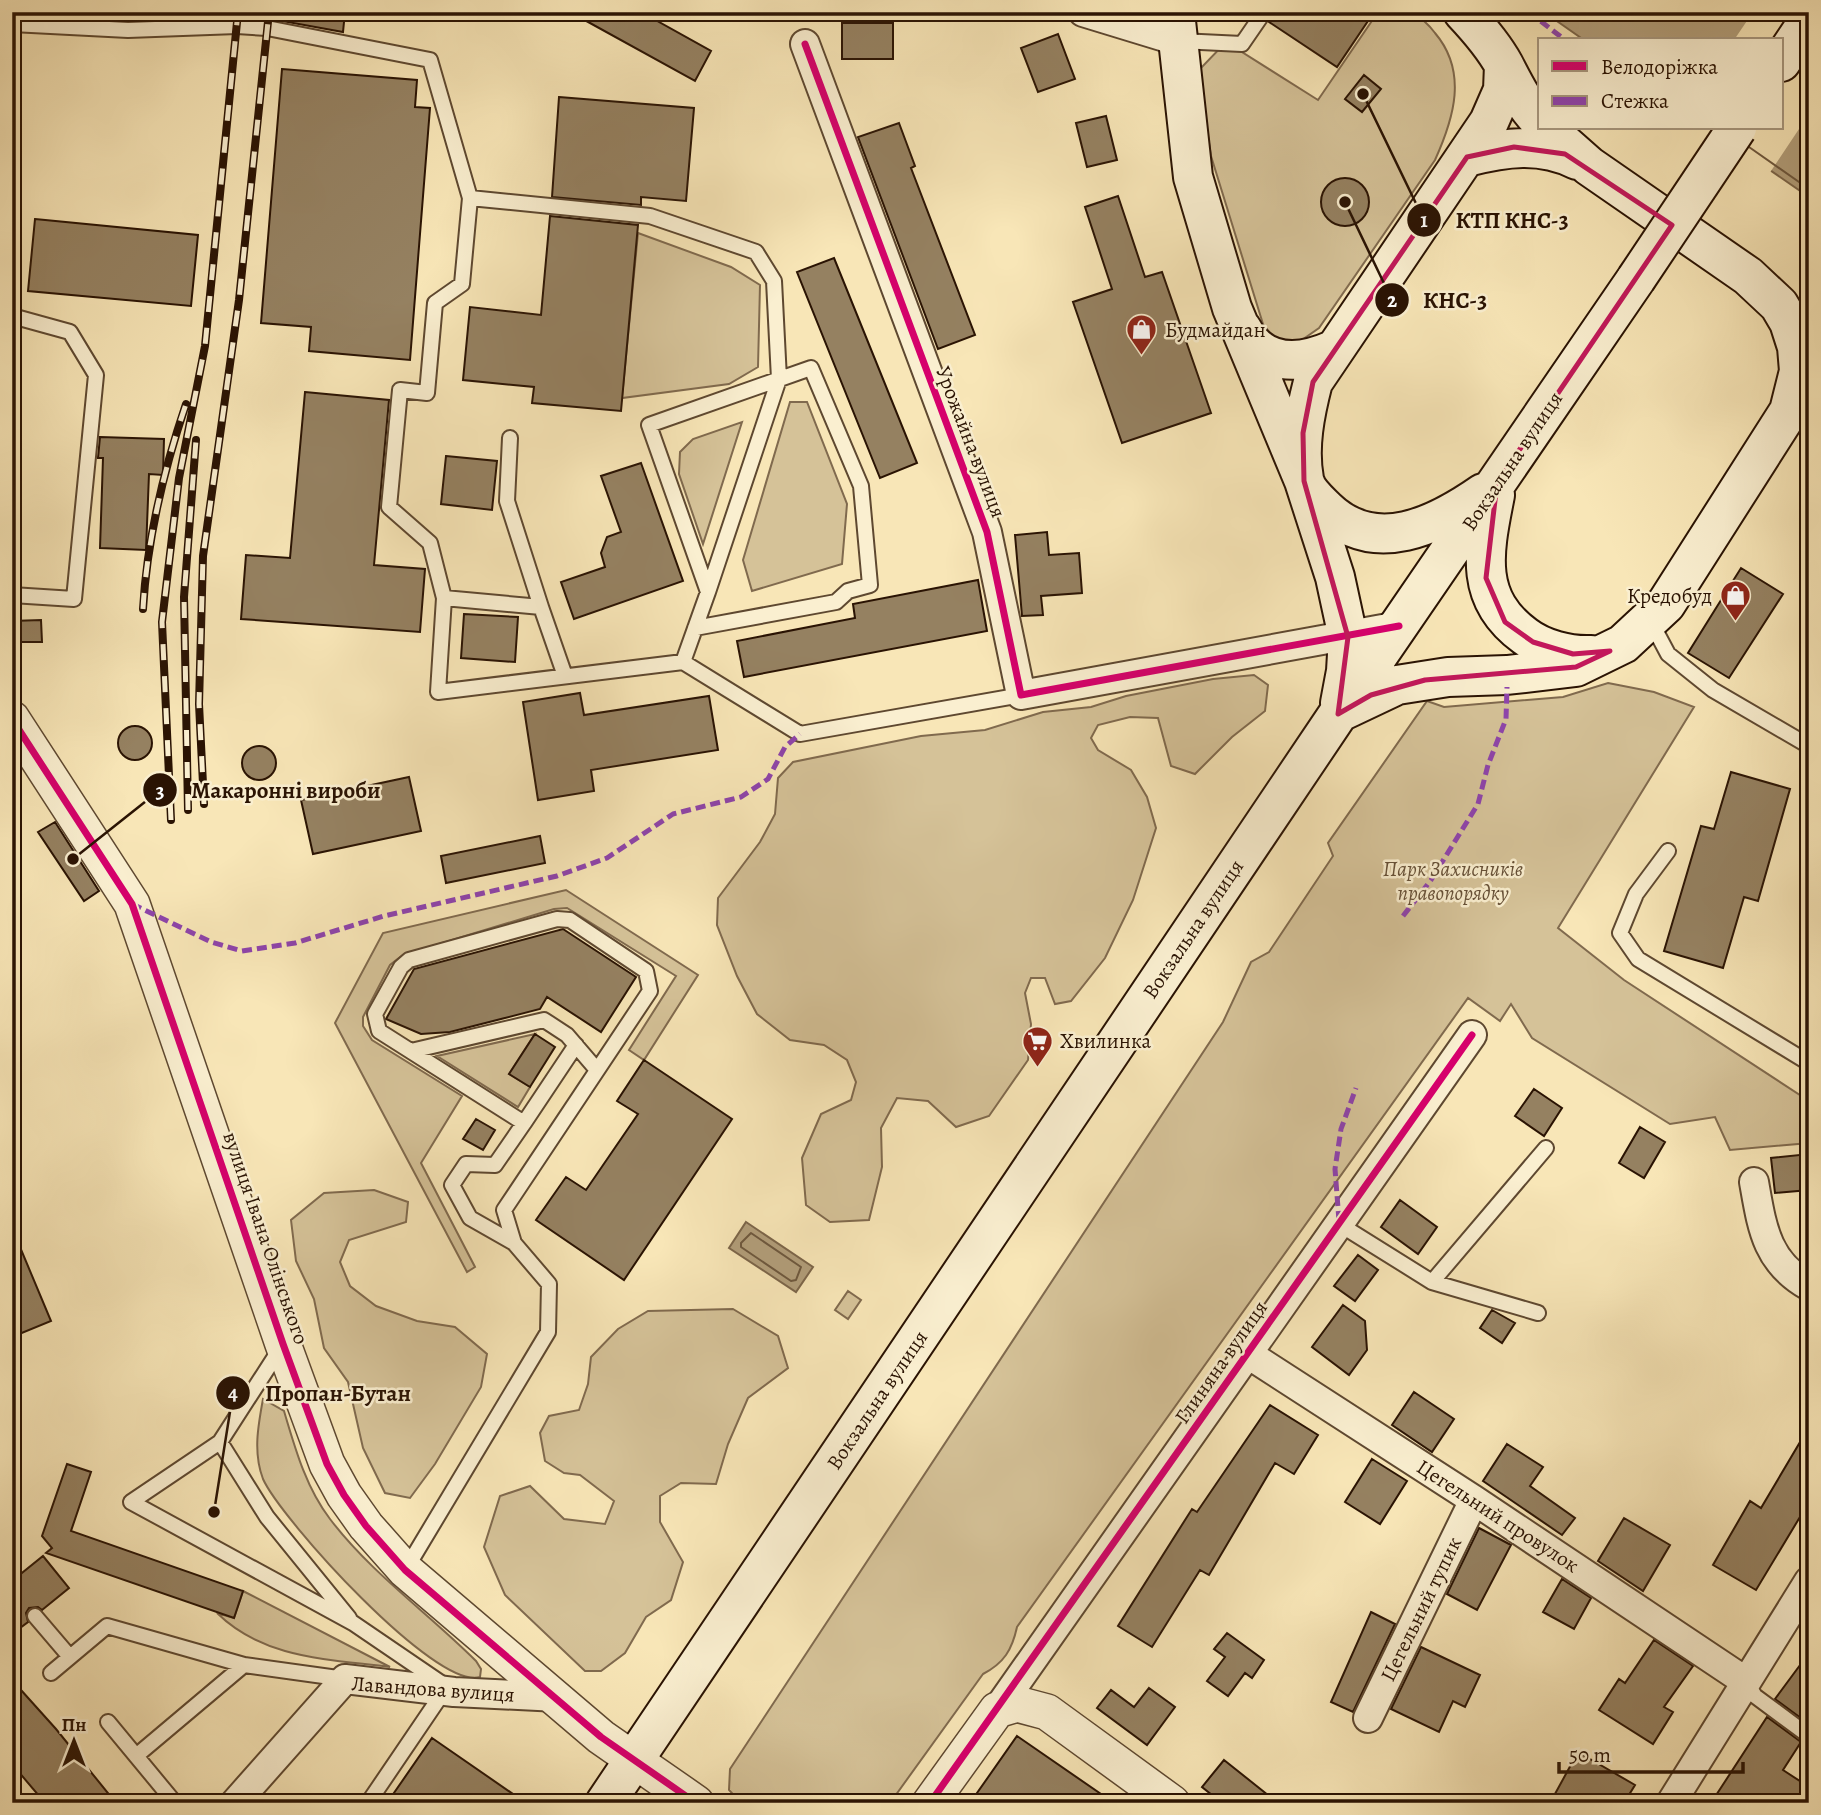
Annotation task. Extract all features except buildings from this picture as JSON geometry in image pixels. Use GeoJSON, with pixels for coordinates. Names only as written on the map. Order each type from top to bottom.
{"type":"FeatureCollection","features":[{"type":"Feature","properties":{"kind":"main road"},"geometry":{"type":"LineString","coordinates":[[1463,12],[1487,39],[1504,65],[1514,89],[1538,119]]}},
{"type":"Feature","properties":{"kind":"main road"},"geometry":{"type":"LineString","coordinates":[[1783,59],[1809,20]]}},
{"type":"Feature","properties":{"kind":"main road"},"geometry":{"type":"LineString","coordinates":[[1177,27],[1193,177],[1232,308],[1304,481],[1335,577],[1348,637],[1346,671],[1338,714]]}},
{"type":"Feature","properties":{"kind":"main road"},"geometry":{"type":"LineString","coordinates":[[1497,483],[1466,505],[1415,531],[1383,533],[1357,529],[1333,516],[1304,481],[1303,433],[1313,382],[1467,157],[1499,103],[1503,90],[1504,65]]}},
{"type":"Feature","properties":{"kind":"main road"},"geometry":{"type":"LineString","coordinates":[[1338,714],[1397,685],[1448,677],[1507,675],[1576,667],[1610,652],[1651,621],[1666,604],[1789,411],[1798,371],[1797,347],[1789,322],[1768,292],[1589,166],[1548,130]]}},
{"type":"Feature","properties":{"kind":"main road","name":"Вокзальна вулиця"},"geometry":{"type":"LineString","coordinates":[[605,1803],[1338,714],[1736,130]]}},
{"type":"Feature","properties":{"kind":"main road"},"geometry":{"type":"LineString","coordinates":[[1467,157],[1498,149],[1540,148],[1565,154],[1589,166]]}},
{"type":"Feature","properties":{"kind":"main road"},"geometry":{"type":"LineString","coordinates":[[1232,308],[1247,338],[1264,354],[1285,361],[1303,360],[1333,350]]}},
{"type":"Feature","properties":{"kind":"main road"},"geometry":{"type":"LineString","coordinates":[[1497,483],[1485,551],[1486,578],[1492,602],[1505,622],[1533,642],[1557,651],[1587,655],[1610,652]]}},
{"type":"Feature","properties":{"kind":"street"},"geometry":{"type":"LineString","coordinates":[[1083,12],[1177,27]]}},
{"type":"Feature","properties":{"kind":"street","name":"Урожайна вулиця"},"geometry":{"type":"LineString","coordinates":[[805,44],[987,533],[1021,695]]}},
{"type":"Feature","properties":{"kind":"street"},"geometry":{"type":"LineString","coordinates":[[1021,695],[1399,626]]}},
{"type":"Feature","properties":{"kind":"street","name":"вулиця Івана Олінського"},"geometry":{"type":"LineString","coordinates":[[12,719],[132,904],[327,1464],[366,1526],[405,1570],[558,1697],[601,1737],[695,1803]]}},
{"type":"Feature","properties":{"kind":"street","name":"Глиняна вулиця"},"geometry":{"type":"LineString","coordinates":[[997,1710],[1472,1035]]}},
{"type":"Feature","properties":{"kind":"street"},"geometry":{"type":"LineString","coordinates":[[1754,1182],[1760,1219],[1772,1253],[1791,1276],[1809,1286]]}},
{"type":"Feature","properties":{"kind":"street","name":"Цегельний провулок"},"geometry":{"type":"LineString","coordinates":[[1248,1354],[1474,1500],[1745,1681]]}},
{"type":"Feature","properties":{"kind":"street","name":"Цегельний тупик"},"geometry":{"type":"LineString","coordinates":[[1368,1718],[1474,1500]]}},
{"type":"Feature","properties":{"kind":"street"},"geometry":{"type":"LineString","coordinates":[[1671,1803],[1809,1581]]}},
{"type":"Feature","properties":{"kind":"street","name":"Лавандова вулиця"},"geometry":{"type":"LineString","coordinates":[[235,1803],[345,1679],[449,1691],[558,1697]]}},
{"type":"Feature","properties":{"kind":"street"},"geometry":{"type":"LineString","coordinates":[[930,1803],[997,1710],[1017,1704],[1047,1712],[1165,1801]]}},
{"type":"Feature","properties":{"kind":"lane"},"geometry":{"type":"LineString","coordinates":[[1177,27],[1242,44],[1264,12]]}},
{"type":"Feature","properties":{"kind":"lane"},"geometry":{"type":"LineString","coordinates":[[12,24],[128,30],[237,26],[267,28],[430,60],[470,198],[462,284],[435,303],[427,393],[400,390],[389,507],[430,543],[444,598],[438,692],[683,662],[800,734],[1021,695]]}},
{"type":"Feature","properties":{"kind":"lane"},"geometry":{"type":"LineString","coordinates":[[470,198],[650,216],[756,251],[774,281],[779,379],[683,662]]}},
{"type":"Feature","properties":{"kind":"lane"},"geometry":{"type":"LineString","coordinates":[[12,316],[70,332],[96,375],[74,599],[12,596]]}},
{"type":"Feature","properties":{"kind":"lane"},"geometry":{"type":"LineString","coordinates":[[695,628],[836,602],[848,591],[870,585],[861,486],[811,368],[649,425],[708,592]]}},
{"type":"Feature","properties":{"kind":"lane"},"geometry":{"type":"LineString","coordinates":[[510,438],[507,501],[565,676]]}},
{"type":"Feature","properties":{"kind":"lane"},"geometry":{"type":"LineString","coordinates":[[444,598],[541,607]]}},
{"type":"Feature","properties":{"kind":"lane"},"geometry":{"type":"LineString","coordinates":[[1651,621],[1668,654],[1713,690],[1809,746]]}},
{"type":"Feature","properties":{"kind":"lane"},"geometry":{"type":"LineString","coordinates":[[1668,851],[1636,894],[1620,933],[1638,959],[1809,1063]]}},
{"type":"Feature","properties":{"kind":"lane"},"geometry":{"type":"LineString","coordinates":[[514,1243],[504,1210],[650,991],[646,971],[570,920],[557,919],[409,960],[401,967],[375,1014],[379,1031],[524,1123]]}},
{"type":"Feature","properties":{"kind":"lane"},"geometry":{"type":"LineString","coordinates":[[411,1051],[544,1020],[567,1035],[597,1070]]}},
{"type":"Feature","properties":{"kind":"lane"},"geometry":{"type":"LineString","coordinates":[[405,1570],[548,1332],[549,1284],[514,1243],[470,1218],[452,1185],[466,1164],[495,1165],[576,1045]]}},
{"type":"Feature","properties":{"kind":"lane"},"geometry":{"type":"LineString","coordinates":[[1432,1282],[1546,1148]]}},
{"type":"Feature","properties":{"kind":"lane"},"geometry":{"type":"LineString","coordinates":[[1339,1224],[1432,1282],[1538,1313]]}},
{"type":"Feature","properties":{"kind":"lane"},"geometry":{"type":"LineString","coordinates":[[283,1344],[220,1442],[131,1502],[353,1623],[449,1691],[368,1803]]}},
{"type":"Feature","properties":{"kind":"lane"},"geometry":{"type":"LineString","coordinates":[[220,1442],[267,1517],[353,1623]]}},
{"type":"Feature","properties":{"kind":"lane"},"geometry":{"type":"LineString","coordinates":[[35,1616],[70,1657]]}},
{"type":"Feature","properties":{"kind":"lane"},"geometry":{"type":"LineString","coordinates":[[51,1673],[107,1626],[244,1665],[345,1679]]}},
{"type":"Feature","properties":{"kind":"lane"},"geometry":{"type":"LineString","coordinates":[[136,1756],[244,1665]]}},
{"type":"Feature","properties":{"kind":"lane"},"geometry":{"type":"LineString","coordinates":[[1745,1681],[1755,1696],[1809,1736]]}},
{"type":"Feature","properties":{"kind":"lane"},"geometry":{"type":"LineString","coordinates":[[108,1722],[175,1803]]}},
{"type":"Feature","properties":{"kind":"highlighted area"},"geometry":{"type":"Polygon","coordinates":[[[1514,147],[1565,154],[1672,225],[1497,483],[1486,578],[1505,622],[1533,642],[1573,654],[1610,651],[1576,667],[1425,680],[1371,695],[1338,714],[1348,637],[1304,481],[1303,433],[1313,382],[1467,157],[1514,147]]]}},
{"type":"Feature","properties":{"kind":"green space"},"geometry":{"type":"Polygon","coordinates":[[[1378,12],[1413,13],[1430,27],[1445,48],[1455,79],[1448,128],[1435,160],[1319,328],[1299,342],[1275,339],[1263,324],[1211,156],[1198,71],[1226,42],[1318,100],[1378,12]]]}},
{"type":"Feature","properties":{"kind":"green space"},"geometry":{"type":"Polygon","coordinates":[[[638,233],[731,267],[760,285],[758,367],[729,384],[622,398],[638,233]]]}},
{"type":"Feature","properties":{"kind":"green space"},"geometry":{"type":"Polygon","coordinates":[[[790,402],[807,402],[847,504],[842,564],[752,591],[743,560],[790,402]]]}},
{"type":"Feature","properties":{"kind":"green space"},"geometry":{"type":"Polygon","coordinates":[[[742,422],[703,544],[679,474],[680,452],[693,439],[742,422]]]}},
{"type":"Feature","properties":{"kind":"green space"},"geometry":{"type":"Polygon","coordinates":[[[1254,675],[1268,685],[1265,711],[1232,737],[1195,774],[1171,766],[1158,718],[1130,717],[1098,725],[1091,738],[1098,750],[1131,770],[1147,797],[1156,828],[1133,900],[1105,958],[1071,1001],[1055,1004],[1045,978],[1031,978],[1025,993],[1031,1024],[1028,1060],[989,1116],[956,1127],[928,1101],[897,1098],[881,1128],[882,1167],[869,1220],[830,1222],[806,1205],[802,1158],[821,1114],[851,1100],[856,1082],[847,1060],[824,1045],[790,1040],[757,1014],[737,976],[717,925],[718,898],[760,842],[775,814],[778,778],[793,762],[921,736],[985,730],[1043,712],[1091,707],[1126,696],[1213,679],[1254,675]]]}},
{"type":"Feature","properties":{"kind":"green space","name":"Парк Захисників правопорядку"},"geometry":{"type":"Polygon","coordinates":[[[1608,683],[1654,692],[1694,707],[1558,928],[1624,980],[1809,1101],[1809,1143],[1730,1150],[1715,1117],[1670,1124],[1532,1038],[1511,1004],[1500,1021],[1468,998],[1017,1627],[1006,1655],[983,1674],[890,1803],[740,1802],[729,1790],[730,1769],[1223,1022],[1251,962],[1269,952],[1333,856],[1328,843],[1427,701],[1444,707],[1563,697],[1608,683]]]}},
{"type":"Feature","properties":{"kind":"green space"},"geometry":{"type":"Polygon","coordinates":[[[566,890],[698,975],[644,1060],[629,1050],[676,976],[567,908],[554,909],[403,955],[390,965],[363,1017],[363,1026],[372,1040],[462,1096],[421,1163],[475,1267],[467,1272],[335,1023],[383,933],[566,890]]]}},
{"type":"Feature","properties":{"kind":"green space"},"geometry":{"type":"Polygon","coordinates":[[[535,1034],[509,1074],[530,1087],[518,1107],[437,1056],[535,1034]]]}},
{"type":"Feature","properties":{"kind":"green space"},"geometry":{"type":"Polygon","coordinates":[[[374,1190],[408,1202],[406,1222],[349,1240],[340,1262],[350,1286],[376,1306],[417,1321],[455,1327],[487,1354],[481,1387],[435,1464],[410,1498],[385,1493],[363,1448],[348,1382],[324,1348],[314,1299],[296,1261],[291,1220],[324,1193],[374,1190]]]}},
{"type":"Feature","properties":{"kind":"green space"},"geometry":{"type":"Polygon","coordinates":[[[848,1291],[861,1300],[848,1319],[835,1310],[848,1291]]]}},
{"type":"Feature","properties":{"kind":"green space"},"geometry":{"type":"Polygon","coordinates":[[[733,1309],[778,1336],[788,1368],[748,1398],[728,1444],[716,1484],[681,1483],[660,1496],[660,1522],[683,1562],[671,1600],[646,1617],[625,1653],[601,1671],[585,1671],[505,1595],[484,1547],[500,1496],[530,1486],[564,1519],[605,1524],[614,1501],[580,1475],[564,1473],[545,1461],[540,1433],[549,1416],[579,1410],[588,1384],[591,1357],[618,1329],[648,1311],[733,1309]]]}},
{"type":"Feature","properties":{"kind":"green space"},"geometry":{"type":"Polygon","coordinates":[[[263,1399],[284,1411],[308,1481],[330,1519],[363,1557],[476,1661],[481,1669],[480,1677],[459,1674],[430,1658],[362,1598],[298,1529],[276,1500],[260,1469],[257,1439],[263,1399]]]}},
{"type":"Feature","properties":{"kind":"green space"},"geometry":{"type":"Polygon","coordinates":[[[243,1591],[390,1667],[320,1659],[255,1640],[217,1613],[234,1618],[243,1591]]]}},
{"type":"Feature","properties":{"kind":"water"},"geometry":{"type":"Polygon","coordinates":[[[1544,12],[1809,12],[1809,197],[1712,130],[1783,130],[1783,38],[1581,38],[1544,12]]]}},
{"type":"Feature","properties":{"kind":"water"},"geometry":{"type":"Polygon","coordinates":[[[746,1222],[813,1267],[796,1292],[729,1248],[746,1222]]]}},
{"type":"Feature","properties":{"kind":"pier"},"geometry":{"type":"Polygon","coordinates":[[[1753,12],[1809,12],[1809,114],[1769,174],[1709,130],[1783,130],[1783,38],[1735,38],[1753,12]]]}},
{"type":"Feature","properties":{"kind":"railway"},"geometry":{"type":"LineString","coordinates":[[171,820],[162,622],[179,478],[205,346],[238,12]]}},
{"type":"Feature","properties":{"kind":"railway"},"geometry":{"type":"LineString","coordinates":[[204,804],[199,704],[203,556],[239,300],[269,12]]}},
{"type":"Feature","properties":{"kind":"railway"},"geometry":{"type":"LineString","coordinates":[[143,609],[148,557],[158,505],[186,404]]}},
{"type":"Feature","properties":{"kind":"railway"},"geometry":{"type":"LineString","coordinates":[[188,810],[184,597],[196,440]]}},
{"type":"Feature","properties":{"kind":"marked path"},"geometry":{"type":"LineString","coordinates":[[1529,12],[1562,38]]}},
{"type":"Feature","properties":{"kind":"marked path"},"geometry":{"type":"LineString","coordinates":[[1403,916],[1431,880],[1478,804],[1488,765],[1506,719],[1507,687]]}},
{"type":"Feature","properties":{"kind":"marked path"},"geometry":{"type":"LineString","coordinates":[[132,904],[211,942],[242,951],[295,943],[384,916],[557,876],[607,858],[673,814],[741,797],[768,779],[785,747],[800,734]]}},
{"type":"Feature","properties":{"kind":"marked path"},"geometry":{"type":"LineString","coordinates":[[1339,1221],[1335,1169],[1341,1129],[1356,1088]]}},
{"type":"Feature","properties":{"kind":"cycle path"},"geometry":{"type":"LineString","coordinates":[[805,44],[987,532],[1021,695],[1399,626]]}},
{"type":"Feature","properties":{"kind":"cycle path"},"geometry":{"type":"LineString","coordinates":[[12,719],[132,904],[283,1344],[327,1464],[344,1495],[366,1526],[405,1570],[601,1737],[696,1803]]}},
{"type":"Feature","properties":{"kind":"cycle path"},"geometry":{"type":"LineString","coordinates":[[930,1803],[1472,1035]]}},
{"type":"Feature","properties":{"kind":"place","name":"КТП КНС-3"},"geometry":{"type":"Point","coordinates":[1363,94]}},
{"type":"Feature","properties":{"kind":"place","name":"КНС-3"},"geometry":{"type":"Point","coordinates":[1345,202]}},
{"type":"Feature","properties":{"kind":"place","name":"Будмайдан"},"geometry":{"type":"Point","coordinates":[1142,357]}},
{"type":"Feature","properties":{"kind":"place","name":"Кредобуд"},"geometry":{"type":"Point","coordinates":[1735,623]}},
{"type":"Feature","properties":{"kind":"place","name":"Макаронні вироби"},"geometry":{"type":"Point","coordinates":[73,859]}},
{"type":"Feature","properties":{"kind":"place","name":"Хвилинка"},"geometry":{"type":"Point","coordinates":[1037,1068]}},
{"type":"Feature","properties":{"kind":"place","name":"Пропан-Бутан"},"geometry":{"type":"Point","coordinates":[214,1512]}}]}
